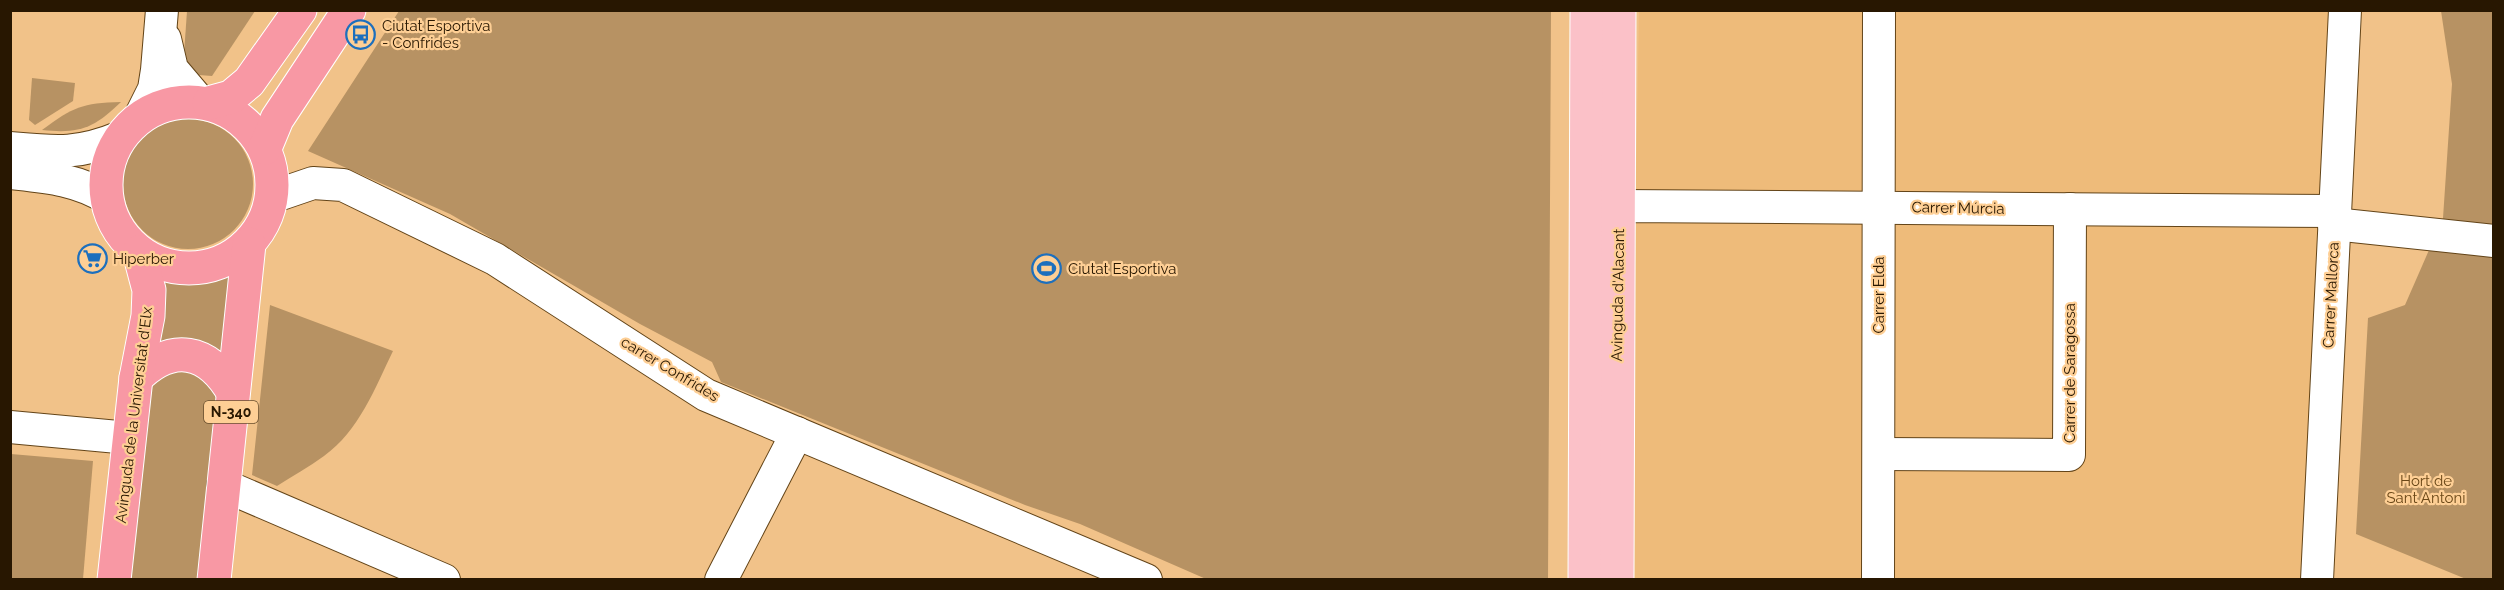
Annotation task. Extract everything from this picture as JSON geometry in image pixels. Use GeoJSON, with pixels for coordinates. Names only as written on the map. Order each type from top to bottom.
{"type":"FeatureCollection","features":[{"type":"Feature","properties":{"kind":"highway","name":"N-340"},"geometry":{"type":"LineString","coordinates":[[205,103],[237,116],[253,130],[265,148],[273,180],[272,197],[268,214],[260,230],[249,244],[233,256],[215,265],[176,268],[156,262],[139,252],[118,228],[107,198],[106,177],[111,156],[130,127],[169,104],[205,103],[231,97],[249,82],[300,10]]}},
{"type":"Feature","properties":{"kind":"highway"},"geometry":{"type":"LineString","coordinates":[[265,148],[277,119],[349,10]]}},
{"type":"Feature","properties":{"kind":"highway","name":"N-340"},"geometry":{"type":"LineString","coordinates":[[214,579],[249,244]]}},
{"type":"Feature","properties":{"kind":"highway","name":"Avinguda de la Universitat d'Elx"},"geometry":{"type":"LineString","coordinates":[[114,579],[136,378],[148,316],[149,290],[139,252]]}},
{"type":"Feature","properties":{"kind":"highway","name":"N-340"},"geometry":{"type":"LineString","coordinates":[[136,378],[149,365],[166,357],[184,355],[205,360],[222,374],[233,392]]}},
{"type":"Feature","properties":{"kind":"main road"},"geometry":{"type":"LineString","coordinates":[[1585,579],[1587,10]]}},
{"type":"Feature","properties":{"kind":"main road","name":"Avinguda d'Alacant"},"geometry":{"type":"LineString","coordinates":[[1617,579],[1619,10]]}},
{"type":"Feature","properties":{"kind":"street"},"geometry":{"type":"LineString","coordinates":[[163,10],[164,37],[172,69],[205,103]]}},
{"type":"Feature","properties":{"kind":"street"},"geometry":{"type":"LineString","coordinates":[[10,148],[71,152],[91,148],[130,127],[154,89],[158,70],[163,10]]}},
{"type":"Feature","properties":{"kind":"street","name":"Carrer Elda"},"geometry":{"type":"LineString","coordinates":[[1878,579],[1880,10]]}},
{"type":"Feature","properties":{"kind":"street","name":"Carrer Mallorca"},"geometry":{"type":"LineString","coordinates":[[2317,579],[2345,10]]}},
{"type":"Feature","properties":{"kind":"street"},"geometry":{"type":"LineString","coordinates":[[10,173],[68,180],[90,187],[107,198]]}},
{"type":"Feature","properties":{"kind":"street","name":"carrer Confrides"},"geometry":{"type":"LineString","coordinates":[[272,197],[313,183],[343,185],[495,259],[706,394],[1146,579]]}},
{"type":"Feature","properties":{"kind":"street","name":"Carrer Múrcia"},"geometry":{"type":"LineString","coordinates":[[1585,222],[1603,209],[1619,206],[2070,209],[2335,218],[2493,241]]}},
{"type":"Feature","properties":{"kind":"street","name":"Carrer de Saragossa"},"geometry":{"type":"LineString","coordinates":[[1879,454],[2069,455],[2070,209]]}},
{"type":"Feature","properties":{"kind":"street"},"geometry":{"type":"LineString","coordinates":[[10,427],[129,438]]}},
{"type":"Feature","properties":{"kind":"street"},"geometry":{"type":"LineString","coordinates":[[722,579],[797,433]]}},
{"type":"Feature","properties":{"kind":"street"},"geometry":{"type":"LineString","coordinates":[[223,485],[444,579]]}},
{"type":"Feature","properties":{"kind":"shaded area"},"geometry":{"type":"Polygon","coordinates":[[[1639,11],[2345,11],[2304,579],[1629,580],[1639,11]]]}},
{"type":"Feature","properties":{"kind":"green space"},"geometry":{"type":"Polygon","coordinates":[[[187,11],[255,11],[212,76],[199,75],[185,62],[187,11]]]}},
{"type":"Feature","properties":{"kind":"green space","name":"Ciutat Esportiva"},"geometry":{"type":"Polygon","coordinates":[[[399,11],[1551,11],[1548,579],[1206,579],[1080,524],[1025,505],[721,382],[712,362],[640,324],[450,214],[308,151],[399,11]]]}},
{"type":"Feature","properties":{"kind":"green space","name":"Hort de Sant Antoni"},"geometry":{"type":"Polygon","coordinates":[[[2441,11],[2493,11],[2493,579],[2466,579],[2356,534],[2368,318],[2405,305],[2443,218],[2452,84],[2441,11]]]}},
{"type":"Feature","properties":{"kind":"green space"},"geometry":{"type":"Polygon","coordinates":[[[32,78],[75,83],[73,101],[35,125],[29,120],[32,78]]]}},
{"type":"Feature","properties":{"kind":"green space"},"geometry":{"type":"Polygon","coordinates":[[[121,102],[103,118],[86,127],[67,131],[42,130],[78,108],[121,102]]]}},
{"type":"Feature","properties":{"kind":"green space"},"geometry":{"type":"Polygon","coordinates":[[[188,119],[213,124],[234,138],[248,159],[253,184],[248,209],[234,230],[213,244],[188,249],[163,244],[142,230],[128,209],[123,184],[128,159],[142,138],[163,124],[188,119]]]}},
{"type":"Feature","properties":{"kind":"green space"},"geometry":{"type":"Polygon","coordinates":[[[235,271],[227,357],[160,351],[158,277],[197,280],[235,271]]]}},
{"type":"Feature","properties":{"kind":"green space"},"geometry":{"type":"Polygon","coordinates":[[[270,305],[393,351],[365,408],[347,434],[324,456],[277,486],[252,475],[270,305]]]}},
{"type":"Feature","properties":{"kind":"green space"},"geometry":{"type":"Polygon","coordinates":[[[200,363],[224,391],[205,579],[126,580],[145,384],[168,368],[200,363]]]}},
{"type":"Feature","properties":{"kind":"green space"},"geometry":{"type":"Polygon","coordinates":[[[11,454],[93,461],[83,579],[11,579],[11,454]]]}},
{"type":"Feature","properties":{"kind":"place","name":"Ciutat Esportiva - Confrides"},"geometry":{"type":"Point","coordinates":[361,35]}},
{"type":"Feature","properties":{"kind":"place","name":"Hiperber"},"geometry":{"type":"Point","coordinates":[92,259]}},
{"type":"Feature","properties":{"kind":"place","name":"Ciutat Esportiva"},"geometry":{"type":"Point","coordinates":[1047,269]}}]}
